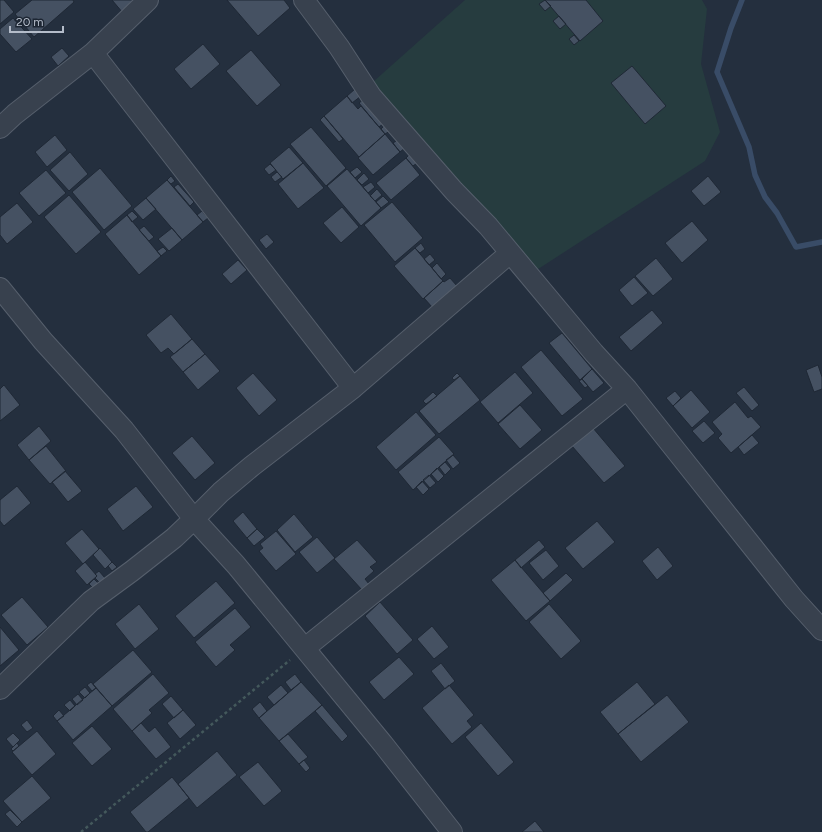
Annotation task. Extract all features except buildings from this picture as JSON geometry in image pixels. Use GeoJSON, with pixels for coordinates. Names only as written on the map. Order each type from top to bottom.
{"type":"FeatureCollection","features":[{"type":"Feature","properties":{"kind":"street"},"geometry":{"type":"LineString","coordinates":[[0,128],[15,114],[93,53],[148,0]]}},
{"type":"Feature","properties":{"kind":"street"},"geometry":{"type":"LineString","coordinates":[[304,0],[339,47],[371,96],[510,253],[594,353],[627,389],[794,599],[822,630]]}},
{"type":"Feature","properties":{"kind":"street"},"geometry":{"type":"LineString","coordinates":[[93,53],[353,388]]}},
{"type":"Feature","properties":{"kind":"street"},"geometry":{"type":"LineString","coordinates":[[0,689],[91,601],[138,567],[174,538],[221,492],[252,466],[353,388],[510,253]]}},
{"type":"Feature","properties":{"kind":"street"},"geometry":{"type":"LineString","coordinates":[[0,288],[43,341],[124,430],[194,519],[236,565],[452,832]]}},
{"type":"Feature","properties":{"kind":"street"},"geometry":{"type":"LineString","coordinates":[[304,648],[627,389]]}},
{"type":"Feature","properties":{"kind":"path"},"geometry":{"type":"LineString","coordinates":[[81,832],[304,648]]}},
{"type":"Feature","properties":{"kind":"green space"},"geometry":{"type":"Polygon","coordinates":[[[465,0],[702,0],[707,9],[701,64],[720,132],[705,161],[532,273],[373,82],[465,0]]]}},
{"type":"Feature","properties":{"kind":"waterway"},"geometry":{"type":"LineString","coordinates":[[742,0],[731,28],[717,72],[749,147],[755,175],[765,197],[777,213],[796,247],[822,242]]}}]}
